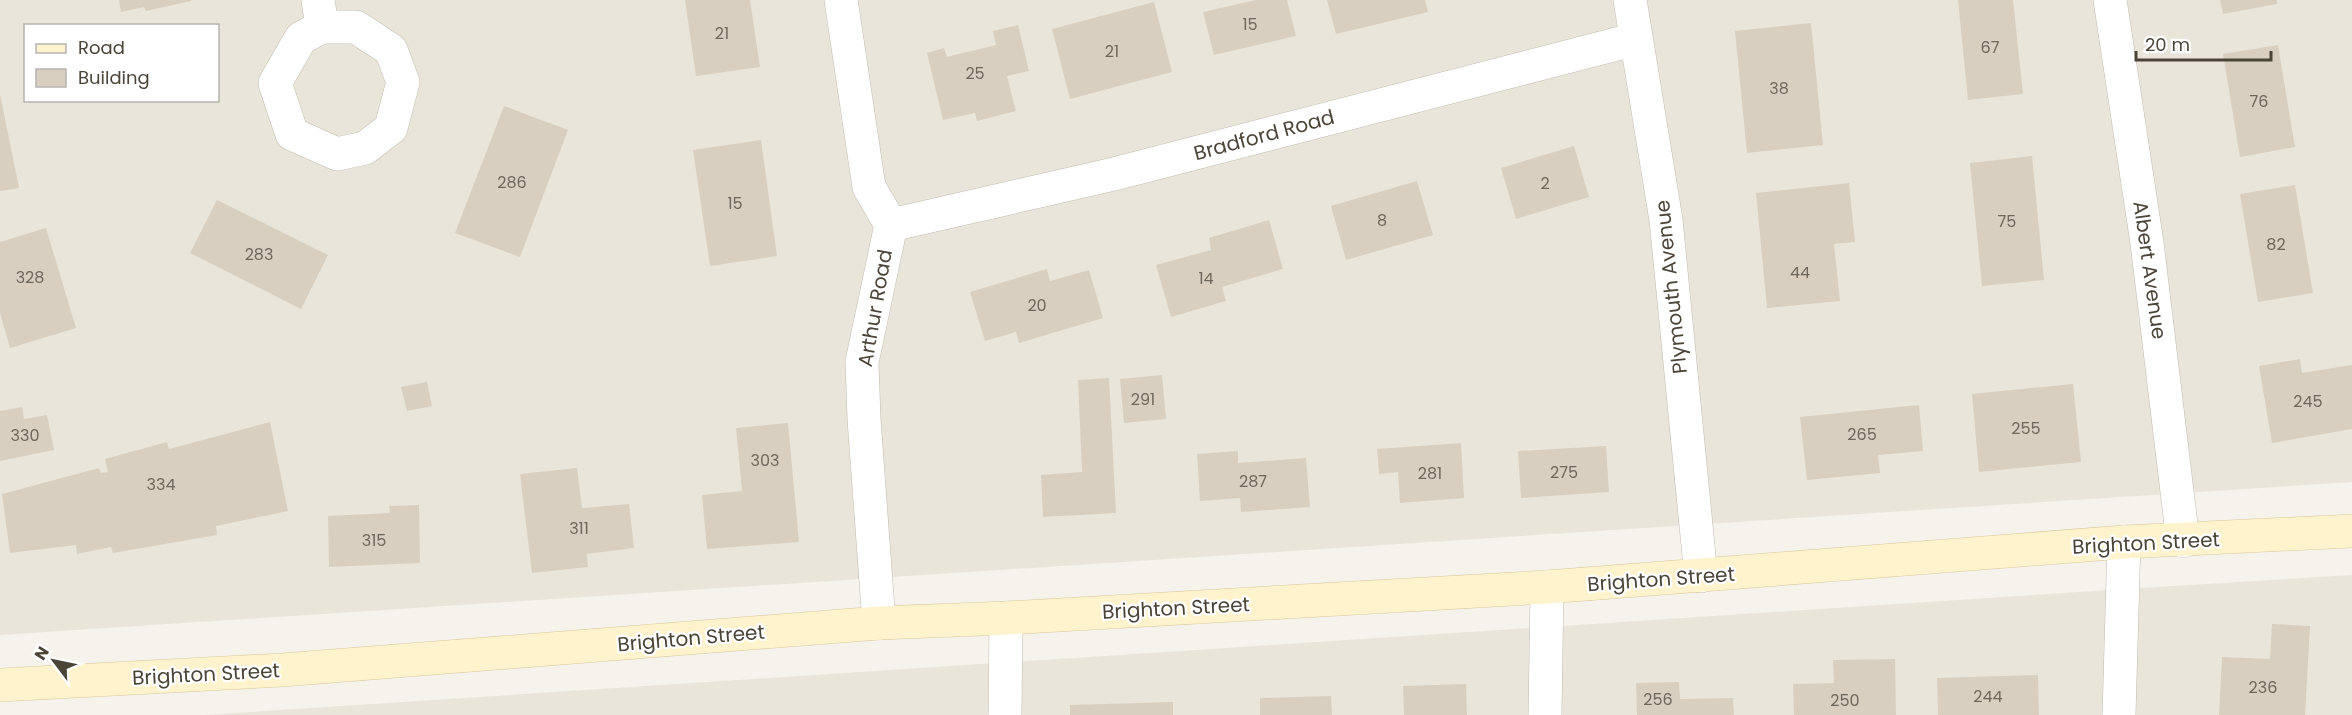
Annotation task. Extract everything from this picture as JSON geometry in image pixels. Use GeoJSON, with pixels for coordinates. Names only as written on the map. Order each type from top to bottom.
{"type":"FeatureCollection","features":[{"type":"Feature","properties":{"kind":"main road","name":"Brighton Street"},"geometry":{"type":"LineString","coordinates":[[0,685],[282,670],[879,623],[1006,618],[1547,586],[2124,542],[2183,541],[2352,531]]}},
{"type":"Feature","properties":{"kind":"street","name":"Arthur Road"},"geometry":{"type":"LineString","coordinates":[[841,0],[869,187],[891,225],[862,362],[879,623]]}},
{"type":"Feature","properties":{"kind":"street","name":"Plymouth Avenue"},"geometry":{"type":"LineString","coordinates":[[1630,0],[1666,220],[1701,576]]}},
{"type":"Feature","properties":{"kind":"street","name":"Albert Avenue"},"geometry":{"type":"LineString","coordinates":[[2110,0],[2147,243],[2183,541]]}},
{"type":"Feature","properties":{"kind":"street","name":"Bradford Road"},"geometry":{"type":"LineString","coordinates":[[891,225],[1114,174],[1636,39]]}},
{"type":"Feature","properties":{"kind":"street"},"geometry":{"type":"LineString","coordinates":[[2119,715],[2124,542]]}},
{"type":"Feature","properties":{"kind":"street"},"geometry":{"type":"LineString","coordinates":[[1545,715],[1547,586]]}},
{"type":"Feature","properties":{"kind":"street"},"geometry":{"type":"LineString","coordinates":[[1005,715],[1006,618]]}},
{"type":"Feature","properties":{"kind":"shaded area"},"geometry":{"type":"Polygon","coordinates":[[[0,0],[2352,0],[2352,482],[0,635],[0,0]]]}},
{"type":"Feature","properties":{"kind":"shaded area"},"geometry":{"type":"Polygon","coordinates":[[[2352,575],[2352,715],[205,715],[2124,589],[2352,575]]]}},
{"type":"Feature","properties":{"kind":"building"},"geometry":{"type":"Polygon","coordinates":[[[119,0],[191,1],[146,11],[144,7],[121,12],[119,0]]]}},
{"type":"Feature","properties":{"kind":"building"},"geometry":{"type":"Polygon","coordinates":[[[685,0],[750,0],[760,67],[696,76],[685,0]]]}},
{"type":"Feature","properties":{"kind":"building"},"geometry":{"type":"Polygon","coordinates":[[[1256,0],[1287,0],[1296,36],[1214,55],[1203,12],[1256,0]]]}},
{"type":"Feature","properties":{"kind":"building"},"geometry":{"type":"Polygon","coordinates":[[[1327,0],[1425,0],[1428,12],[1336,34],[1327,0]]]}},
{"type":"Feature","properties":{"kind":"building"},"geometry":{"type":"Polygon","coordinates":[[[1958,0],[2013,0],[2023,94],[1968,100],[1958,0]]]}},
{"type":"Feature","properties":{"kind":"building"},"geometry":{"type":"Polygon","coordinates":[[[2220,0],[2277,0],[2277,4],[2223,14],[2220,0]]]}},
{"type":"Feature","properties":{"kind":"building"},"geometry":{"type":"Polygon","coordinates":[[[1154,2],[1172,72],[1070,99],[1052,29],[1154,2]]]}},
{"type":"Feature","properties":{"kind":"building"},"geometry":{"type":"Polygon","coordinates":[[[1811,23],[1823,145],[1747,153],[1735,31],[1811,23]]]}},
{"type":"Feature","properties":{"kind":"building"},"geometry":{"type":"Polygon","coordinates":[[[1018,25],[1029,71],[1007,76],[1016,111],[977,121],[975,113],[943,120],[927,53],[944,48],[947,57],[996,45],[993,31],[1018,25]]]}},
{"type":"Feature","properties":{"kind":"building"},"geometry":{"type":"Polygon","coordinates":[[[2278,45],[2295,147],[2240,157],[2223,54],[2278,45]]]}},
{"type":"Feature","properties":{"kind":"building"},"geometry":{"type":"Polygon","coordinates":[[[0,94],[19,188],[0,191],[0,94]]]}},
{"type":"Feature","properties":{"kind":"building"},"geometry":{"type":"Polygon","coordinates":[[[504,106],[568,130],[520,257],[455,233],[504,106]]]}},
{"type":"Feature","properties":{"kind":"building"},"geometry":{"type":"Polygon","coordinates":[[[761,140],[777,256],[710,266],[693,150],[761,140]]]}},
{"type":"Feature","properties":{"kind":"building"},"geometry":{"type":"Polygon","coordinates":[[[1574,146],[1589,197],[1516,219],[1501,168],[1574,146]]]}},
{"type":"Feature","properties":{"kind":"building"},"geometry":{"type":"Polygon","coordinates":[[[2032,156],[2044,280],[1982,286],[1970,163],[2032,156]]]}},
{"type":"Feature","properties":{"kind":"building"},"geometry":{"type":"Polygon","coordinates":[[[1417,181],[1433,235],[1346,260],[1331,206],[1417,181]]]}},
{"type":"Feature","properties":{"kind":"building"},"geometry":{"type":"Polygon","coordinates":[[[1849,183],[1855,242],[1834,244],[1840,301],[1767,308],[1756,193],[1849,183]]]}},
{"type":"Feature","properties":{"kind":"building"},"geometry":{"type":"Polygon","coordinates":[[[2295,185],[2313,293],[2258,302],[2240,194],[2295,185]]]}},
{"type":"Feature","properties":{"kind":"building"},"geometry":{"type":"Polygon","coordinates":[[[217,200],[328,255],[301,309],[190,253],[217,200]]]}},
{"type":"Feature","properties":{"kind":"building"},"geometry":{"type":"Polygon","coordinates":[[[1269,220],[1283,269],[1222,287],[1226,301],[1171,317],[1156,265],[1211,250],[1209,238],[1269,220]]]}},
{"type":"Feature","properties":{"kind":"building"},"geometry":{"type":"Polygon","coordinates":[[[46,228],[76,328],[10,348],[0,313],[0,242],[46,228]]]}},
{"type":"Feature","properties":{"kind":"building"},"geometry":{"type":"Polygon","coordinates":[[[1047,269],[1050,281],[1089,270],[1103,318],[1019,343],[1016,332],[985,341],[970,292],[1047,269]]]}},
{"type":"Feature","properties":{"kind":"building"},"geometry":{"type":"Polygon","coordinates":[[[2300,359],[2302,373],[2352,365],[2352,429],[2272,443],[2259,366],[2300,359]]]}},
{"type":"Feature","properties":{"kind":"building"},"geometry":{"type":"Polygon","coordinates":[[[1162,375],[1166,419],[1124,423],[1120,379],[1162,375]]]}},
{"type":"Feature","properties":{"kind":"building"},"geometry":{"type":"Polygon","coordinates":[[[1109,378],[1116,513],[1043,517],[1041,475],[1082,472],[1078,380],[1109,378]]]}},
{"type":"Feature","properties":{"kind":"building"},"geometry":{"type":"Polygon","coordinates":[[[427,382],[432,406],[407,411],[401,387],[427,382]]]}},
{"type":"Feature","properties":{"kind":"building"},"geometry":{"type":"Polygon","coordinates":[[[2073,384],[2081,462],[1979,472],[1972,394],[2073,384]]]}},
{"type":"Feature","properties":{"kind":"building"},"geometry":{"type":"Polygon","coordinates":[[[1919,405],[1923,451],[1878,455],[1880,473],[1807,480],[1800,417],[1919,405]]]}},
{"type":"Feature","properties":{"kind":"building"},"geometry":{"type":"Polygon","coordinates":[[[22,407],[24,419],[47,415],[54,450],[0,461],[0,411],[22,407]]]}},
{"type":"Feature","properties":{"kind":"building"},"geometry":{"type":"Polygon","coordinates":[[[270,422],[288,511],[216,526],[217,535],[113,553],[111,547],[77,554],[76,545],[10,553],[2,494],[99,468],[101,473],[108,472],[105,459],[167,442],[169,449],[270,422]]]}},
{"type":"Feature","properties":{"kind":"building"},"geometry":{"type":"Polygon","coordinates":[[[788,423],[799,542],[707,549],[702,495],[742,491],[736,428],[788,423]]]}},
{"type":"Feature","properties":{"kind":"building"},"geometry":{"type":"Polygon","coordinates":[[[1461,443],[1464,498],[1400,503],[1398,472],[1379,474],[1377,449],[1461,443]]]}},
{"type":"Feature","properties":{"kind":"building"},"geometry":{"type":"Polygon","coordinates":[[[1606,446],[1609,492],[1521,498],[1518,451],[1606,446]]]}},
{"type":"Feature","properties":{"kind":"building"},"geometry":{"type":"Polygon","coordinates":[[[1238,451],[1238,463],[1306,458],[1310,507],[1241,512],[1240,498],[1200,501],[1197,454],[1238,451]]]}},
{"type":"Feature","properties":{"kind":"building"},"geometry":{"type":"Polygon","coordinates":[[[577,468],[582,508],[629,504],[634,548],[587,554],[588,567],[532,573],[520,474],[577,468]]]}},
{"type":"Feature","properties":{"kind":"building"},"geometry":{"type":"Polygon","coordinates":[[[419,505],[420,563],[329,567],[328,516],[390,513],[389,506],[419,505]]]}},
{"type":"Feature","properties":{"kind":"building"},"geometry":{"type":"Polygon","coordinates":[[[2272,624],[2310,626],[2305,715],[2219,715],[2222,657],[2270,659],[2272,624]]]}},
{"type":"Feature","properties":{"kind":"building"},"geometry":{"type":"Polygon","coordinates":[[[1895,659],[1896,715],[1794,715],[1793,684],[1834,683],[1833,660],[1895,659]]]}},
{"type":"Feature","properties":{"kind":"building"},"geometry":{"type":"Polygon","coordinates":[[[2038,675],[2039,715],[1938,715],[1937,678],[2038,675]]]}},
{"type":"Feature","properties":{"kind":"building"},"geometry":{"type":"Polygon","coordinates":[[[1679,682],[1680,699],[1733,698],[1734,715],[1637,715],[1636,683],[1679,682]]]}},
{"type":"Feature","properties":{"kind":"building"},"geometry":{"type":"Polygon","coordinates":[[[1466,684],[1467,715],[1404,715],[1403,686],[1466,684]]]}},
{"type":"Feature","properties":{"kind":"building"},"geometry":{"type":"Polygon","coordinates":[[[1331,696],[1332,715],[1260,715],[1260,698],[1331,696]]]}},
{"type":"Feature","properties":{"kind":"building"},"geometry":{"type":"Polygon","coordinates":[[[1173,702],[1173,715],[1070,715],[1070,705],[1173,702]]]}}]}
